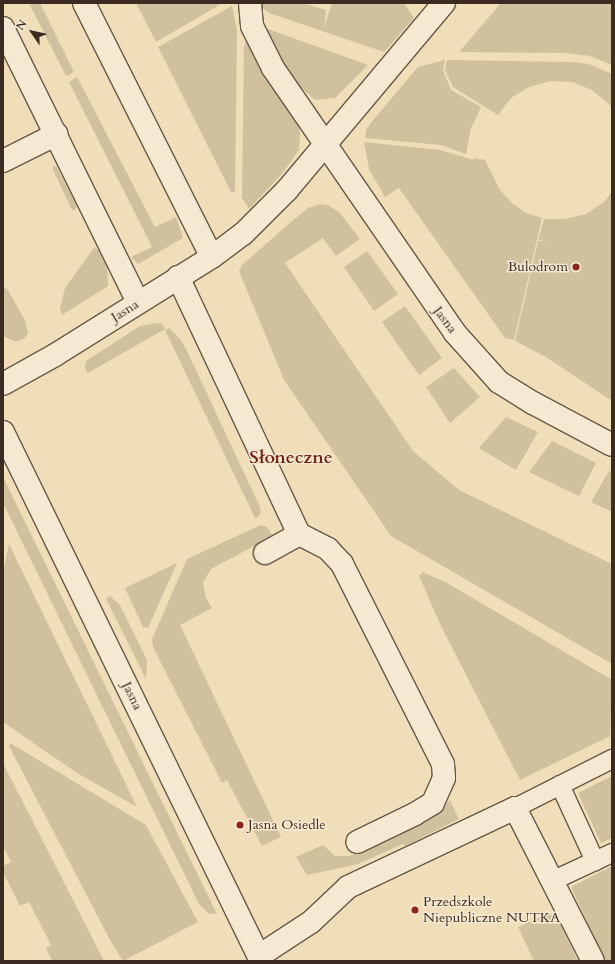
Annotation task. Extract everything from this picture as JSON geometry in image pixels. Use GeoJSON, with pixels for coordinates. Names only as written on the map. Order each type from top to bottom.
{"type":"FeatureCollection","features":[{"type":"Feature","properties":{"kind":"street"},"geometry":{"type":"LineString","coordinates":[[84,3],[212,256]]}},
{"type":"Feature","properties":{"kind":"street"},"geometry":{"type":"LineString","coordinates":[[250,3],[252,26],[259,43],[325,146]]}},
{"type":"Feature","properties":{"kind":"street","name":"Jasna"},"geometry":{"type":"LineString","coordinates":[[3,384],[55,355],[212,256],[256,222],[287,190],[325,146],[444,3]]}},
{"type":"Feature","properties":{"kind":"street"},"geometry":{"type":"LineString","coordinates":[[3,28],[57,134],[138,302]]}},
{"type":"Feature","properties":{"kind":"street"},"geometry":{"type":"LineString","coordinates":[[3,161],[57,134]]}},
{"type":"Feature","properties":{"kind":"street","name":"Jasna"},"geometry":{"type":"LineString","coordinates":[[325,146],[430,300],[477,360],[499,382],[533,403],[612,445]]}},
{"type":"Feature","properties":{"kind":"street"},"geometry":{"type":"LineString","coordinates":[[178,277],[298,534],[328,549],[342,564],[443,764],[444,778],[433,803],[415,814],[357,842]]}},
{"type":"Feature","properties":{"kind":"street","name":"Jasna"},"geometry":{"type":"LineString","coordinates":[[3,432],[260,959]]}},
{"type":"Feature","properties":{"kind":"street"},"geometry":{"type":"LineString","coordinates":[[265,553],[298,534]]}},
{"type":"Feature","properties":{"kind":"street"},"geometry":{"type":"LineString","coordinates":[[260,959],[311,922],[348,887],[515,808],[612,759]]}},
{"type":"Feature","properties":{"kind":"street"},"geometry":{"type":"LineString","coordinates":[[560,785],[596,861]]}},
{"type":"Feature","properties":{"kind":"street"},"geometry":{"type":"LineString","coordinates":[[515,808],[593,961]]}},
{"type":"Feature","properties":{"kind":"street"},"geometry":{"type":"LineString","coordinates":[[552,881],[612,853]]}},
{"type":"Feature","properties":{"kind":"shaded area"},"geometry":{"type":"Polygon","coordinates":[[[29,3],[40,3],[74,72],[66,76],[29,3]]]}},
{"type":"Feature","properties":{"kind":"shaded area"},"geometry":{"type":"Polygon","coordinates":[[[136,3],[223,3],[156,42],[136,3]]]}},
{"type":"Feature","properties":{"kind":"shaded area"},"geometry":{"type":"Polygon","coordinates":[[[257,3],[302,3],[326,10],[324,28],[332,3],[404,3],[414,18],[384,52],[269,13],[257,3]]]}},
{"type":"Feature","properties":{"kind":"shaded area"},"geometry":{"type":"Polygon","coordinates":[[[501,3],[612,3],[612,65],[590,56],[564,53],[459,52],[501,3]]]}},
{"type":"Feature","properties":{"kind":"shaded area"},"geometry":{"type":"Polygon","coordinates":[[[232,6],[237,31],[235,192],[231,192],[158,47],[232,6]]]}},
{"type":"Feature","properties":{"kind":"shaded area"},"geometry":{"type":"Polygon","coordinates":[[[268,29],[368,65],[335,98],[315,100],[298,85],[272,46],[268,29]]]}},
{"type":"Feature","properties":{"kind":"shaded area"},"geometry":{"type":"Polygon","coordinates":[[[247,40],[297,117],[300,134],[299,150],[280,176],[249,209],[242,198],[244,46],[247,40]]]}},
{"type":"Feature","properties":{"kind":"shaded area"},"geometry":{"type":"Polygon","coordinates":[[[445,60],[443,70],[451,90],[481,107],[471,128],[466,154],[441,145],[365,138],[366,130],[374,119],[418,67],[445,60]]]}},
{"type":"Feature","properties":{"kind":"shaded area"},"geometry":{"type":"Polygon","coordinates":[[[447,60],[571,62],[589,64],[612,74],[612,107],[592,90],[572,82],[550,81],[529,87],[511,98],[498,115],[453,87],[445,70],[447,60]]]}},
{"type":"Feature","properties":{"kind":"shaded area"},"geometry":{"type":"Polygon","coordinates":[[[77,77],[155,227],[176,217],[183,238],[138,264],[131,257],[152,247],[69,82],[77,77]]]}},
{"type":"Feature","properties":{"kind":"shaded area"},"geometry":{"type":"Polygon","coordinates":[[[364,142],[440,150],[474,160],[474,158],[485,160],[500,190],[512,203],[526,213],[542,218],[514,340],[505,338],[399,188],[385,197],[369,169],[364,142]]]}},
{"type":"Feature","properties":{"kind":"shaded area"},"geometry":{"type":"Polygon","coordinates":[[[53,166],[56,166],[77,206],[75,210],[72,210],[53,170],[53,166]]]}},
{"type":"Feature","properties":{"kind":"shaded area"},"geometry":{"type":"Polygon","coordinates":[[[612,192],[612,401],[546,357],[515,341],[538,241],[548,241],[538,240],[544,219],[565,219],[586,214],[604,202],[612,192]]]}},
{"type":"Feature","properties":{"kind":"shaded area"},"geometry":{"type":"Polygon","coordinates":[[[320,204],[328,205],[340,213],[360,239],[336,256],[323,238],[285,263],[413,451],[459,490],[612,564],[612,664],[391,536],[284,380],[239,271],[242,265],[291,222],[308,208],[320,204]]]}},
{"type":"Feature","properties":{"kind":"shaded area"},"geometry":{"type":"Polygon","coordinates":[[[94,248],[100,250],[107,264],[108,286],[62,315],[60,309],[65,288],[94,248]]]}},
{"type":"Feature","properties":{"kind":"shaded area"},"geometry":{"type":"Polygon","coordinates":[[[367,251],[398,294],[374,311],[344,267],[367,251]]]}},
{"type":"Feature","properties":{"kind":"shaded area"},"geometry":{"type":"Polygon","coordinates":[[[3,286],[8,290],[25,320],[28,333],[25,338],[16,342],[3,336],[3,286]]]}},
{"type":"Feature","properties":{"kind":"shaded area"},"geometry":{"type":"Polygon","coordinates":[[[405,306],[442,358],[419,375],[382,322],[405,306]]]}},
{"type":"Feature","properties":{"kind":"shaded area"},"geometry":{"type":"Polygon","coordinates":[[[156,323],[162,324],[165,329],[88,373],[85,368],[86,361],[140,326],[156,323]]]}},
{"type":"Feature","properties":{"kind":"shaded area"},"geometry":{"type":"Polygon","coordinates":[[[169,328],[181,340],[187,351],[259,505],[261,512],[258,517],[255,518],[165,330],[169,328]]]}},
{"type":"Feature","properties":{"kind":"shaded area"},"geometry":{"type":"Polygon","coordinates":[[[454,368],[480,397],[450,423],[426,387],[454,368]]]}},
{"type":"Feature","properties":{"kind":"shaded area"},"geometry":{"type":"Polygon","coordinates":[[[506,417],[538,432],[516,470],[479,448],[506,417]]]}},
{"type":"Feature","properties":{"kind":"shaded area"},"geometry":{"type":"Polygon","coordinates":[[[552,441],[596,463],[579,496],[529,472],[552,441]]]}},
{"type":"Feature","properties":{"kind":"shaded area"},"geometry":{"type":"Polygon","coordinates":[[[609,471],[612,472],[612,512],[591,502],[609,471]]]}},
{"type":"Feature","properties":{"kind":"shaded area"},"geometry":{"type":"Polygon","coordinates":[[[3,477],[216,912],[215,914],[209,914],[199,904],[3,503],[3,477]]]}},
{"type":"Feature","properties":{"kind":"shaded area"},"geometry":{"type":"Polygon","coordinates":[[[261,525],[267,527],[273,536],[211,569],[203,582],[206,598],[212,608],[180,625],[281,837],[262,846],[227,780],[222,783],[153,647],[152,639],[187,559],[261,525]]]}},
{"type":"Feature","properties":{"kind":"shaded area"},"geometry":{"type":"Polygon","coordinates":[[[9,544],[137,807],[77,773],[3,722],[3,573],[9,544]]]}},
{"type":"Feature","properties":{"kind":"shaded area"},"geometry":{"type":"Polygon","coordinates":[[[177,563],[148,628],[143,627],[125,588],[177,563]]]}},
{"type":"Feature","properties":{"kind":"shaded area"},"geometry":{"type":"Polygon","coordinates":[[[423,572],[447,583],[612,680],[610,736],[520,780],[441,626],[419,576],[423,572]]]}},
{"type":"Feature","properties":{"kind":"shaded area"},"geometry":{"type":"Polygon","coordinates":[[[110,596],[120,605],[147,660],[146,679],[106,599],[110,596]]]}},
{"type":"Feature","properties":{"kind":"shaded area"},"geometry":{"type":"Polygon","coordinates":[[[10,743],[146,825],[198,922],[123,961],[109,938],[9,746],[10,743]]]}},
{"type":"Feature","properties":{"kind":"shaded area"},"geometry":{"type":"Polygon","coordinates":[[[3,763],[104,961],[52,961],[46,948],[51,945],[29,902],[20,906],[3,872],[3,866],[11,862],[3,846],[3,763]]]}},
{"type":"Feature","properties":{"kind":"shaded area"},"geometry":{"type":"Polygon","coordinates":[[[612,776],[612,838],[601,843],[578,793],[612,776]]]}},
{"type":"Feature","properties":{"kind":"shaded area"},"geometry":{"type":"Polygon","coordinates":[[[450,800],[459,819],[405,846],[403,844],[358,864],[307,875],[296,857],[323,845],[335,856],[350,856],[440,813],[450,800]]]}},
{"type":"Feature","properties":{"kind":"shaded area"},"geometry":{"type":"Polygon","coordinates":[[[612,866],[612,961],[605,961],[571,887],[612,866]]]}},
{"type":"Feature","properties":{"kind":"shaded area"},"geometry":{"type":"Polygon","coordinates":[[[549,913],[559,922],[578,961],[534,961],[518,927],[549,913]]]}},
{"type":"Feature","properties":{"kind":"place","name":"Bulodrom"},"geometry":{"type":"Point","coordinates":[576,267]}},
{"type":"Feature","properties":{"kind":"place","name":"Jasna Osiedle"},"geometry":{"type":"Point","coordinates":[240,825]}},
{"type":"Feature","properties":{"kind":"place","name":"Przedszkole Niepubliczne NUTKA"},"geometry":{"type":"Point","coordinates":[415,910]}},
{"type":"Feature","properties":{"kind":"district","name":"Słoneczne"},"geometry":{"type":"Point","coordinates":[291,458]}}]}
